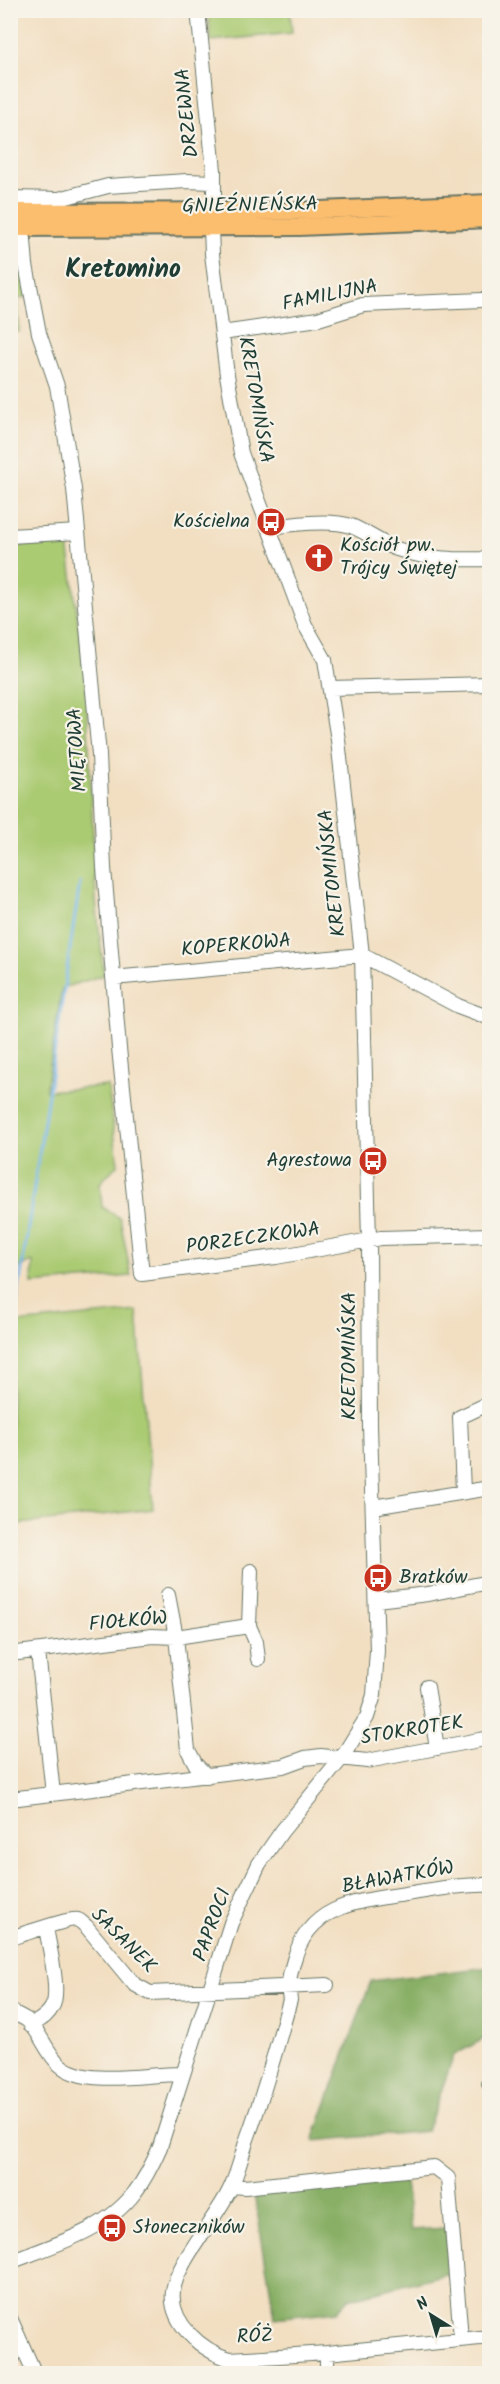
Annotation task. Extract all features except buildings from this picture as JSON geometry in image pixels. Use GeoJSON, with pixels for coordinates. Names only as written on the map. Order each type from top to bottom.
{"type":"FeatureCollection","features":[{"type":"Feature","properties":{"kind":"main road","name":"GNIEŹNIEŃSKA"},"geometry":{"type":"LineString","coordinates":[[17,228],[212,220],[326,210],[489,203]]}},
{"type":"Feature","properties":{"kind":"main road","name":"GNIEŹNIEŃSKA"},"geometry":{"type":"LineString","coordinates":[[10,212],[338,226],[489,219]]}},
{"type":"Feature","properties":{"kind":"street","name":"DRZEWNA"},"geometry":{"type":"LineString","coordinates":[[198,10],[213,182],[212,220]]}},
{"type":"Feature","properties":{"kind":"street"},"geometry":{"type":"LineString","coordinates":[[10,198],[54,199],[108,186],[187,181],[213,182]]}},
{"type":"Feature","properties":{"kind":"street","name":"KRETOMIŃSKA"},"geometry":{"type":"LineString","coordinates":[[212,220],[222,333],[240,450],[305,625],[325,660],[337,732],[362,955],[375,1550]]}},
{"type":"Feature","properties":{"kind":"street","name":"MIĘTOWA"},"geometry":{"type":"LineString","coordinates":[[17,228],[39,333],[59,397],[74,489],[98,744],[104,868],[113,978],[142,1274]]}},
{"type":"Feature","properties":{"kind":"street","name":"FAMILIJNA"},"geometry":{"type":"LineString","coordinates":[[222,333],[318,319],[363,305],[482,300]]}},
{"type":"Feature","properties":{"kind":"street"},"geometry":{"type":"LineString","coordinates":[[268,528],[330,523],[351,526],[396,549],[417,554],[451,560],[489,559]]}},
{"type":"Feature","properties":{"kind":"street"},"geometry":{"type":"LineString","coordinates":[[10,536],[78,532]]}},
{"type":"Feature","properties":{"kind":"street"},"geometry":{"type":"LineString","coordinates":[[330,688],[489,684]]}},
{"type":"Feature","properties":{"kind":"street"},"geometry":{"type":"LineString","coordinates":[[362,955],[458,1006],[489,1018]]}},
{"type":"Feature","properties":{"kind":"street","name":"KOPERKOWA"},"geometry":{"type":"LineString","coordinates":[[113,978],[362,955]]}},
{"type":"Feature","properties":{"kind":"street"},"geometry":{"type":"LineString","coordinates":[[369,1241],[381,1238],[489,1235]]}},
{"type":"Feature","properties":{"kind":"street","name":"PORZECZKOWA"},"geometry":{"type":"LineString","coordinates":[[142,1274],[276,1257],[369,1241]]}},
{"type":"Feature","properties":{"kind":"street"},"geometry":{"type":"LineString","coordinates":[[463,1492],[460,1417],[489,1403]]}},
{"type":"Feature","properties":{"kind":"street"},"geometry":{"type":"LineString","coordinates":[[373,1506],[489,1488]]}},
{"type":"Feature","properties":{"kind":"street","name":"PAPROCI"},"geometry":{"type":"LineString","coordinates":[[10,2262],[84,2232],[104,2221],[120,2210],[145,2178],[160,2147],[231,1923],[259,1864],[282,1831],[341,1759],[367,1717],[374,1695],[377,1650],[375,1550]]}},
{"type":"Feature","properties":{"kind":"street"},"geometry":{"type":"LineString","coordinates":[[251,1571],[249,1626],[256,1642],[258,1659]]}},
{"type":"Feature","properties":{"kind":"street"},"geometry":{"type":"LineString","coordinates":[[376,1600],[428,1594],[489,1582]]}},
{"type":"Feature","properties":{"kind":"street"},"geometry":{"type":"LineString","coordinates":[[168,1595],[176,1637],[188,1750],[196,1765],[207,1776]]}},
{"type":"Feature","properties":{"kind":"street","name":"FIOŁKÓW"},"geometry":{"type":"LineString","coordinates":[[10,1654],[152,1636],[176,1637],[249,1626]]}},
{"type":"Feature","properties":{"kind":"street"},"geometry":{"type":"LineString","coordinates":[[38,1652],[53,1794]]}},
{"type":"Feature","properties":{"kind":"street"},"geometry":{"type":"LineString","coordinates":[[427,1687],[437,1748]]}},
{"type":"Feature","properties":{"kind":"street","name":"STOKROTEK"},"geometry":{"type":"LineString","coordinates":[[341,1759],[367,1761],[489,1738]]}},
{"type":"Feature","properties":{"kind":"street"},"geometry":{"type":"LineString","coordinates":[[10,1799],[284,1766],[305,1758],[321,1756],[341,1759]]}},
{"type":"Feature","properties":{"kind":"street","name":"BŁAWATKÓW"},"geometry":{"type":"LineString","coordinates":[[287,1985],[300,1942],[313,1924],[327,1913],[353,1902],[452,1887],[489,1886]]}},
{"type":"Feature","properties":{"kind":"street","name":"SASANEK"},"geometry":{"type":"LineString","coordinates":[[10,1938],[68,1919],[77,1919],[86,1926],[134,1984],[150,1993],[211,1990]]}},
{"type":"Feature","properties":{"kind":"street"},"geometry":{"type":"LineString","coordinates":[[31,2026],[47,2015],[54,2005],[55,1989],[46,1928]]}},
{"type":"Feature","properties":{"kind":"street","name":"RÓŻ"},"geometry":{"type":"LineString","coordinates":[[287,1985],[290,2000],[279,2043],[261,2104],[232,2186],[222,2207],[191,2253],[173,2289],[173,2303],[181,2322],[201,2345],[219,2356],[230,2359],[327,2353],[489,2337]]}},
{"type":"Feature","properties":{"kind":"street"},"geometry":{"type":"LineString","coordinates":[[211,1990],[327,1985]]}},
{"type":"Feature","properties":{"kind":"street"},"geometry":{"type":"LineString","coordinates":[[10,2011],[31,2026],[60,2065],[83,2077],[183,2074]]}},
{"type":"Feature","properties":{"kind":"street"},"geometry":{"type":"LineString","coordinates":[[232,2186],[245,2187],[434,2167],[448,2178],[461,2340]]}},
{"type":"Feature","properties":{"kind":"street"},"geometry":{"type":"LineString","coordinates":[[10,2318],[35,2373]]}},
{"type":"Feature","properties":{"kind":"street"},"geometry":{"type":"LineString","coordinates":[[327,2353],[327,2373]]}},
{"type":"Feature","properties":{"kind":"green space"},"geometry":{"type":"Polygon","coordinates":[[[208,11],[290,11],[292,33],[211,41],[208,11]]]}},
{"type":"Feature","properties":{"kind":"green space"},"geometry":{"type":"Polygon","coordinates":[[[11,241],[16,241],[27,297],[18,298],[19,332],[11,332],[11,241]]]}},
{"type":"Feature","properties":{"kind":"green space"},"geometry":{"type":"Polygon","coordinates":[[[68,543],[86,683],[96,901],[104,975],[62,988],[46,1091],[108,1086],[118,1164],[100,1183],[102,1207],[120,1218],[131,1276],[32,1284],[33,1262],[14,1269],[17,1323],[137,1311],[153,1509],[11,1525],[11,546],[68,543]]]}},
{"type":"Feature","properties":{"kind":"green space"},"geometry":{"type":"Polygon","coordinates":[[[489,1967],[489,2036],[454,2055],[427,2131],[313,2141],[371,1981],[489,1967]]]}},
{"type":"Feature","properties":{"kind":"green space"},"geometry":{"type":"Polygon","coordinates":[[[404,2175],[411,2230],[446,2228],[450,2273],[348,2299],[337,2311],[275,2318],[254,2193],[404,2175]]]}},
{"type":"Feature","properties":{"kind":"waterway"},"geometry":{"type":"LineString","coordinates":[[10,1347],[80,882]]}},
{"type":"Feature","properties":{"kind":"place","name":"Kościelna"},"geometry":{"type":"Point","coordinates":[271,522]}},
{"type":"Feature","properties":{"kind":"place","name":"Kościół pw. Trójcy Świętej"},"geometry":{"type":"Point","coordinates":[319,558]}},
{"type":"Feature","properties":{"kind":"place","name":"Agrestowa"},"geometry":{"type":"Point","coordinates":[373,1161]}},
{"type":"Feature","properties":{"kind":"place","name":"Bratków"},"geometry":{"type":"Point","coordinates":[378,1578]}},
{"type":"Feature","properties":{"kind":"place","name":"Słoneczników"},"geometry":{"type":"Point","coordinates":[112,2228]}},
{"type":"Feature","properties":{"kind":"district","name":"Kretomino"},"geometry":{"type":"Point","coordinates":[123,270]}}]}
